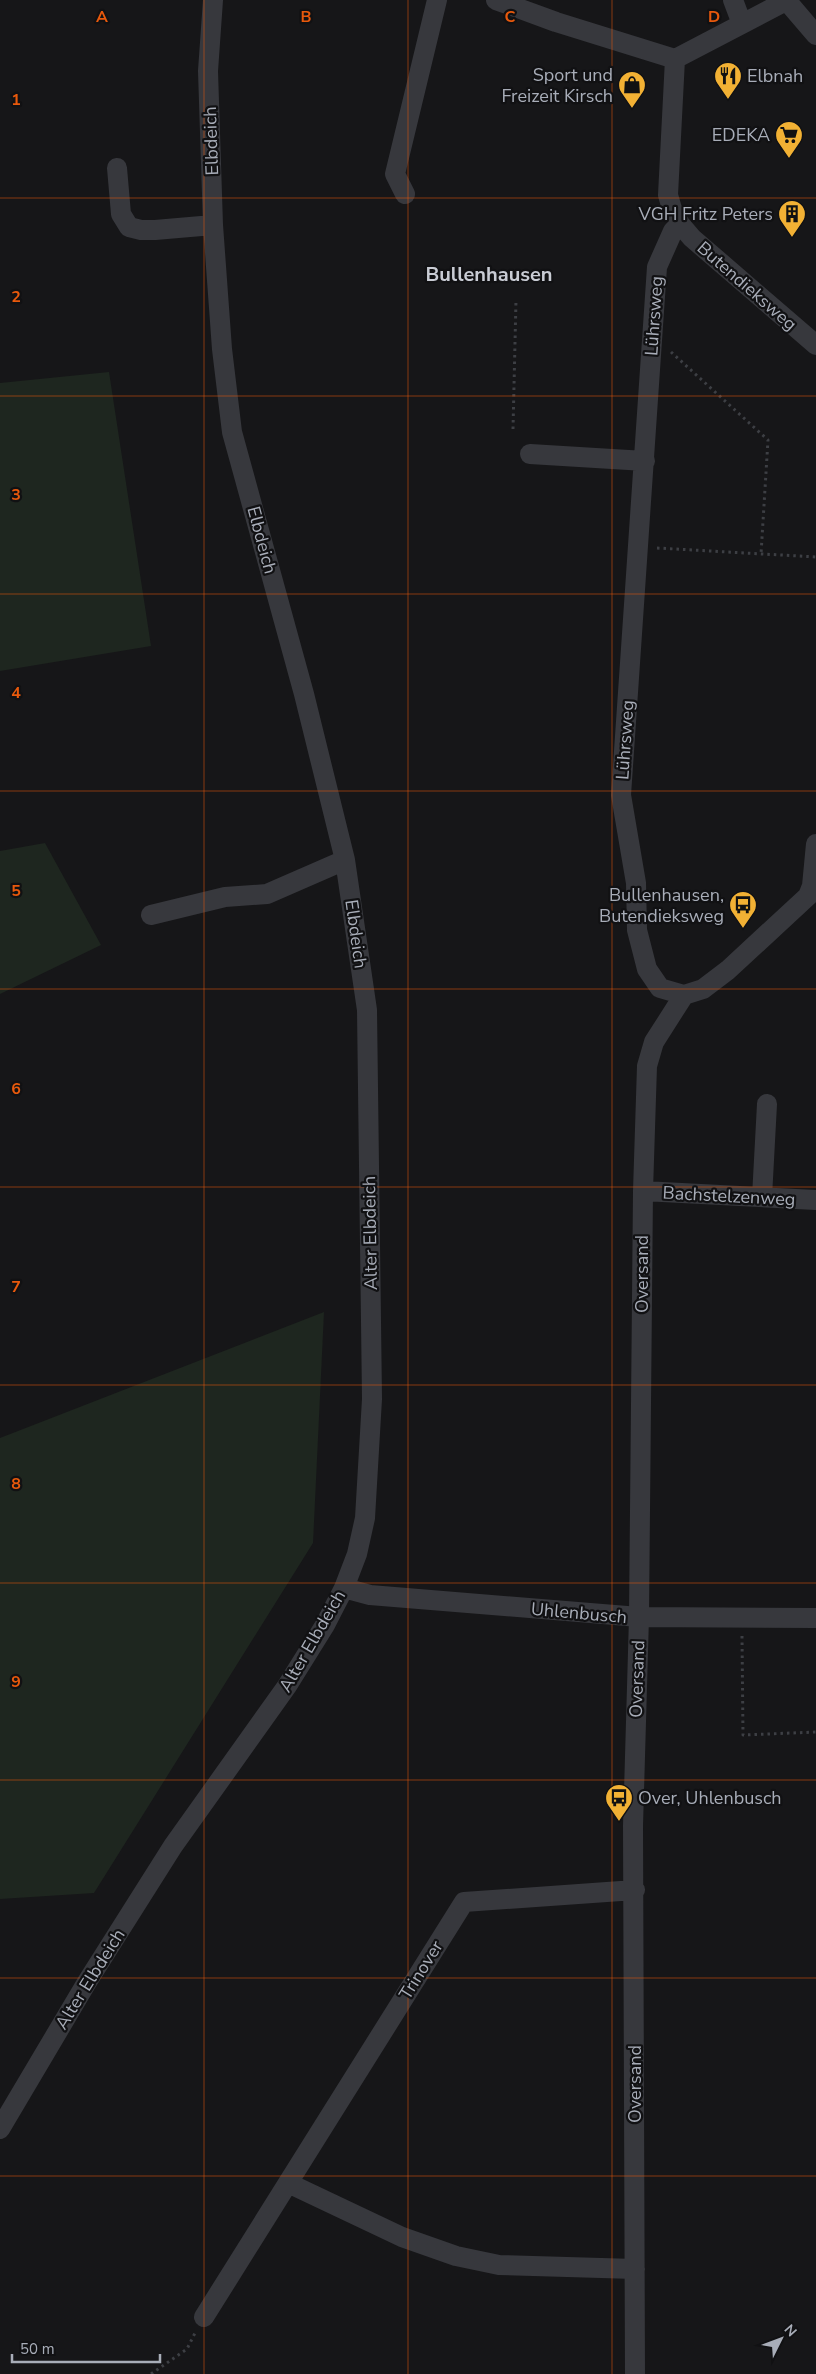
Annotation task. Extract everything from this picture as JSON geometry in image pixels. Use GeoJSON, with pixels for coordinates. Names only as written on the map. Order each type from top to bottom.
{"type":"FeatureCollection","features":[{"type":"Feature","properties":{"kind":"street","name":"Elbdeich"},"geometry":{"type":"LineString","coordinates":[[214,0],[208,71],[213,225],[222,349],[232,432],[304,694],[345,860],[366,1010],[368,1074]]}},
{"type":"Feature","properties":{"kind":"street"},"geometry":{"type":"LineString","coordinates":[[405,194],[394,174],[437,0]]}},
{"type":"Feature","properties":{"kind":"street"},"geometry":{"type":"LineString","coordinates":[[496,0],[556,22],[675,59],[786,0],[816,36]]}},
{"type":"Feature","properties":{"kind":"street"},"geometry":{"type":"LineString","coordinates":[[733,0],[742,24]]}},
{"type":"Feature","properties":{"kind":"street"},"geometry":{"type":"LineString","coordinates":[[675,59],[668,195],[672,209],[680,224]]}},
{"type":"Feature","properties":{"kind":"street"},"geometry":{"type":"LineString","coordinates":[[117,168],[120,214],[129,226],[141,230],[155,230],[213,225]]}},
{"type":"Feature","properties":{"kind":"street","name":"Lührsweg"},"geometry":{"type":"LineString","coordinates":[[680,224],[673,231],[657,267],[645,462],[620,795],[636,883],[637,930],[647,969],[660,988],[684,995]]}},
{"type":"Feature","properties":{"kind":"street","name":"Butendieksweg"},"geometry":{"type":"LineString","coordinates":[[680,224],[708,254],[816,345]]}},
{"type":"Feature","properties":{"kind":"street"},"geometry":{"type":"LineString","coordinates":[[530,454],[645,462]]}},
{"type":"Feature","properties":{"kind":"street"},"geometry":{"type":"LineString","coordinates":[[684,995],[703,989],[808,896],[815,870],[816,844]]}},
{"type":"Feature","properties":{"kind":"street"},"geometry":{"type":"LineString","coordinates":[[151,915],[225,898],[267,894],[345,860]]}},
{"type":"Feature","properties":{"kind":"street","name":"Oversand"},"geometry":{"type":"LineString","coordinates":[[635,2374],[633,1826],[639,1618],[643,1191],[647,1066],[654,1042],[684,995]]}},
{"type":"Feature","properties":{"kind":"street","name":"Alter Elbdeich"},"geometry":{"type":"LineString","coordinates":[[0,2129],[87,1982],[173,1846],[287,1686],[325,1625],[344,1588],[357,1554],[364,1518],[372,1399],[368,1074]]}},
{"type":"Feature","properties":{"kind":"street"},"geometry":{"type":"LineString","coordinates":[[762,1197],[767,1104]]}},
{"type":"Feature","properties":{"kind":"street","name":"Bachstelzenweg"},"geometry":{"type":"LineString","coordinates":[[643,1191],[816,1200]]}},
{"type":"Feature","properties":{"kind":"street","name":"Uhlenbusch"},"geometry":{"type":"LineString","coordinates":[[344,1588],[370,1596],[639,1618],[816,1618]]}},
{"type":"Feature","properties":{"kind":"street","name":"Trinover"},"geometry":{"type":"LineString","coordinates":[[204,2317],[464,1902],[634,1890]]}},
{"type":"Feature","properties":{"kind":"street"},"geometry":{"type":"LineString","coordinates":[[288,2183],[402,2237],[456,2256],[500,2265],[635,2269]]}},
{"type":"Feature","properties":{"kind":"path"},"geometry":{"type":"LineString","coordinates":[[513,429],[516,300]]}},
{"type":"Feature","properties":{"kind":"path"},"geometry":{"type":"LineString","coordinates":[[653,336],[768,440],[761,554]]}},
{"type":"Feature","properties":{"kind":"path"},"geometry":{"type":"LineString","coordinates":[[638,547],[816,556]]}},
{"type":"Feature","properties":{"kind":"path"},"geometry":{"type":"LineString","coordinates":[[741,1618],[742,1735],[816,1732]]}},
{"type":"Feature","properties":{"kind":"path"},"geometry":{"type":"LineString","coordinates":[[150,2374],[187,2349],[204,2317]]}},
{"type":"Feature","properties":{"kind":"shaded area"},"geometry":{"type":"Polygon","coordinates":[[[109,372],[151,646],[0,671],[0,383],[109,372]]]}},
{"type":"Feature","properties":{"kind":"shaded area"},"geometry":{"type":"Polygon","coordinates":[[[45,843],[101,945],[0,994],[0,851],[45,843]]]}},
{"type":"Feature","properties":{"kind":"shaded area"},"geometry":{"type":"Polygon","coordinates":[[[324,1312],[313,1543],[94,1893],[0,1899],[0,1438],[324,1312]]]}},
{"type":"Feature","properties":{"kind":"place","name":"Elbnah"},"geometry":{"type":"Point","coordinates":[728,100]}},
{"type":"Feature","properties":{"kind":"place","name":"Sport und Freizeit Kirsch"},"geometry":{"type":"Point","coordinates":[632,109]}},
{"type":"Feature","properties":{"kind":"place","name":"EDEKA"},"geometry":{"type":"Point","coordinates":[789,159]}},
{"type":"Feature","properties":{"kind":"place","name":"VGH Fritz Peters"},"geometry":{"type":"Point","coordinates":[792,238]}},
{"type":"Feature","properties":{"kind":"place","name":"Bullenhausen, Butendieksweg"},"geometry":{"type":"Point","coordinates":[743,929]}},
{"type":"Feature","properties":{"kind":"place","name":"Over, Uhlenbusch"},"geometry":{"type":"Point","coordinates":[619,1822]}},
{"type":"Feature","properties":{"kind":"district","name":"Bullenhausen"},"geometry":{"type":"Point","coordinates":[489,274]}}]}
